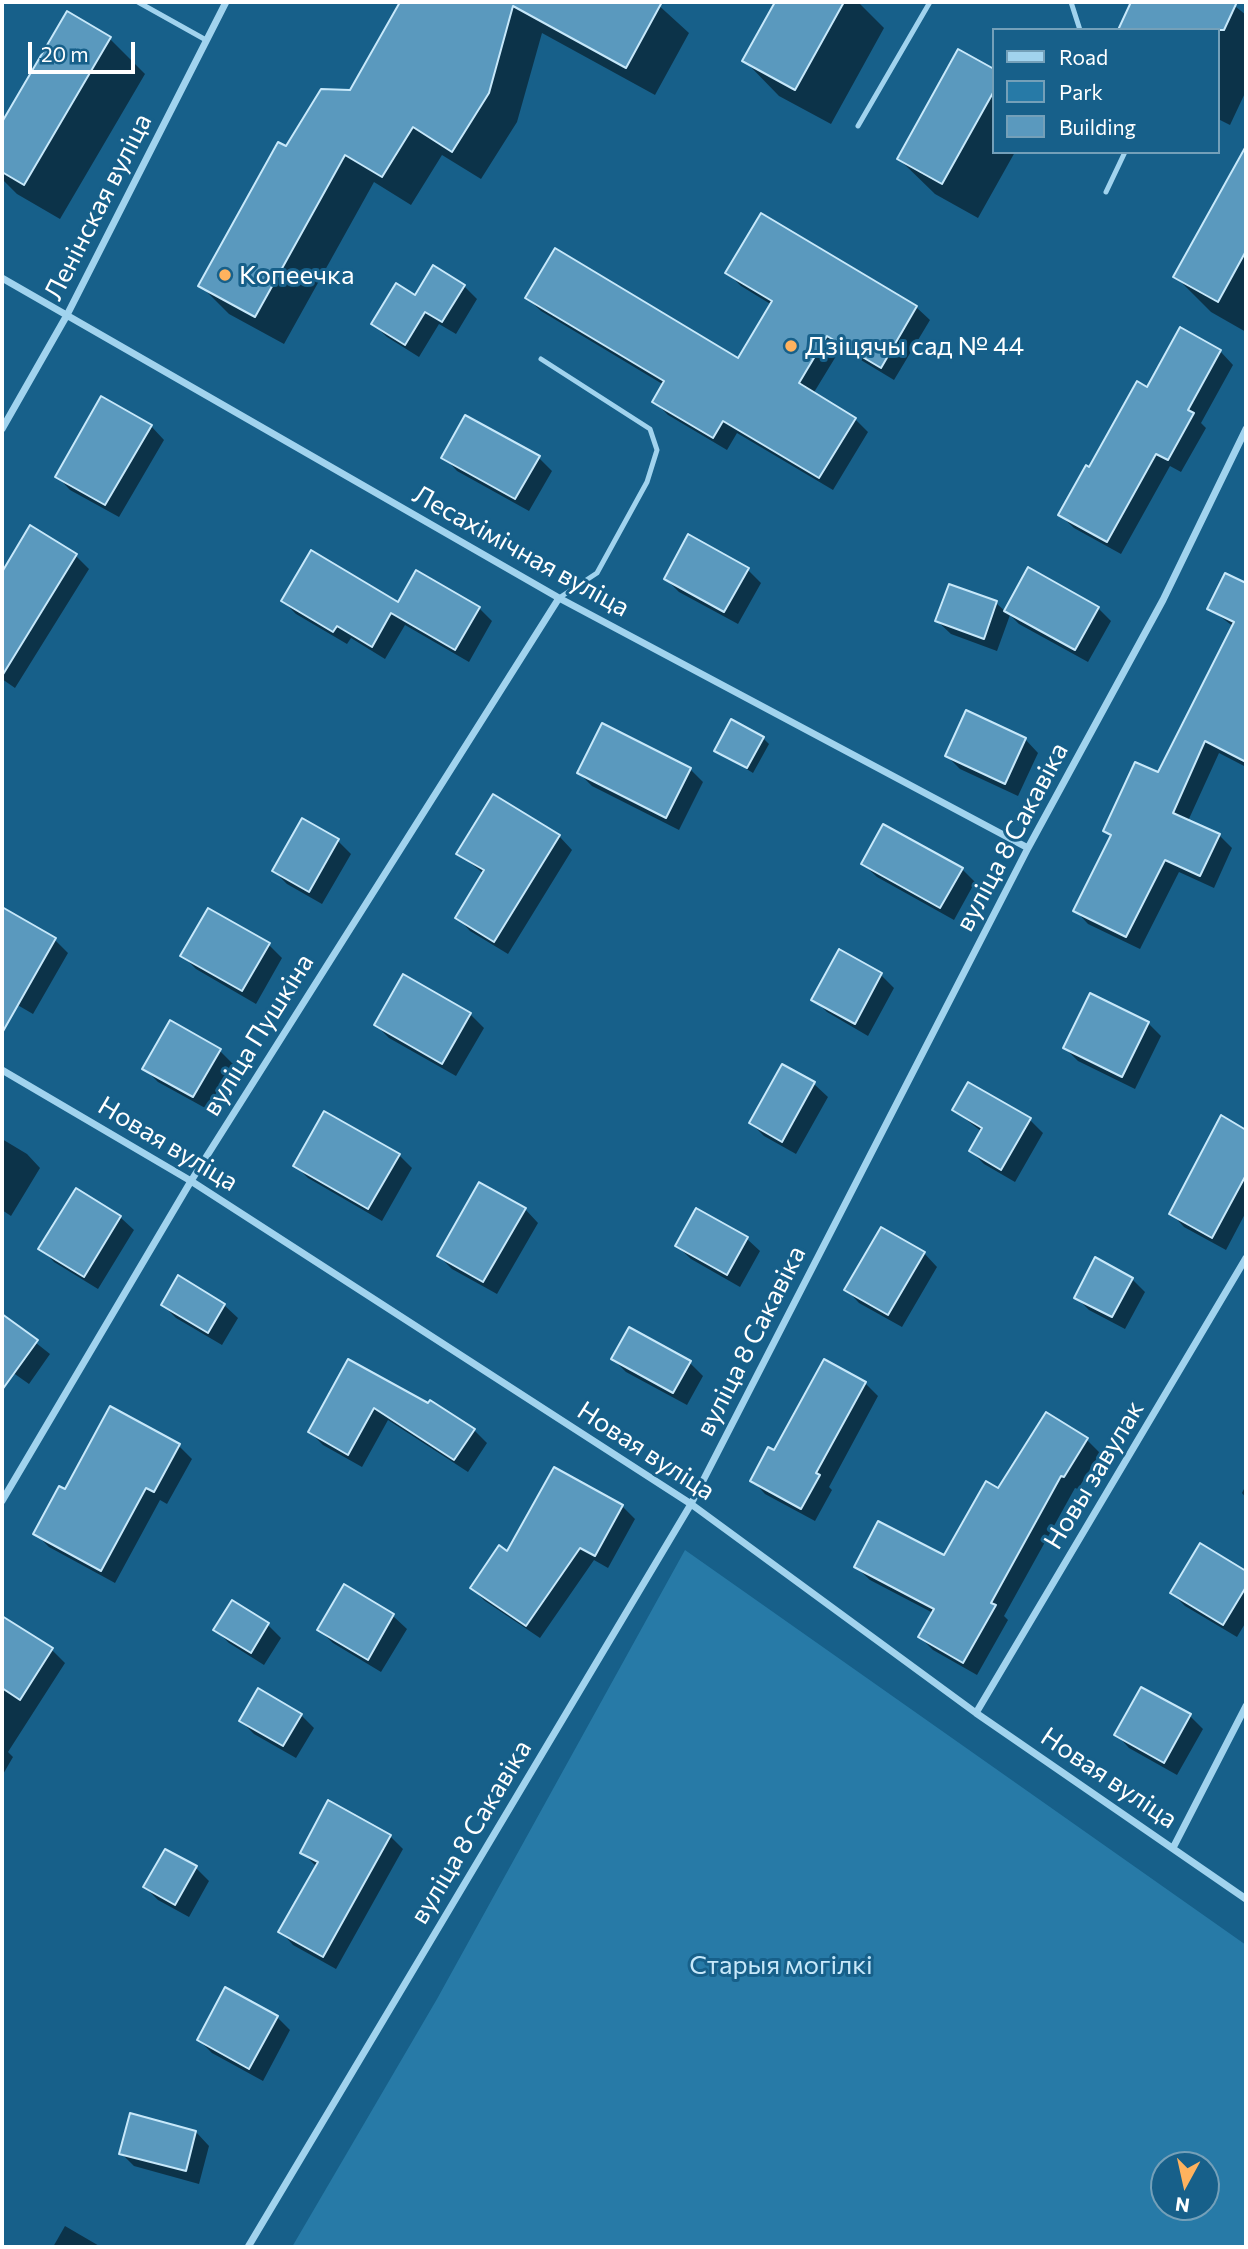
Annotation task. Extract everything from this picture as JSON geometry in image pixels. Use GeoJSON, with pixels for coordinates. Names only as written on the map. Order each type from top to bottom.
{"type":"FeatureCollection","features":[{"type":"Feature","properties":{"kind":"street","name":"Ленінская вуліца"},"geometry":{"type":"LineString","coordinates":[[2,429],[67,315],[226,2]]}},
{"type":"Feature","properties":{"kind":"street","name":"Лесахімічная вуліца"},"geometry":{"type":"LineString","coordinates":[[2,278],[559,598],[1028,848]]}},
{"type":"Feature","properties":{"kind":"street","name":"вуліца 8 Сакавіка"},"geometry":{"type":"LineString","coordinates":[[248,2247],[691,1504],[1028,848],[1163,600],[1246,429]]}},
{"type":"Feature","properties":{"kind":"street","name":"вуліца Пушкіна"},"geometry":{"type":"LineString","coordinates":[[2,1501],[191,1181],[559,598]]}},
{"type":"Feature","properties":{"kind":"street","name":"Новая вуліца"},"geometry":{"type":"LineString","coordinates":[[2,1070],[191,1181],[691,1504],[976,1713],[1174,1846],[1246,1899]]}},
{"type":"Feature","properties":{"kind":"street","name":"Новы завулак"},"geometry":{"type":"LineString","coordinates":[[976,1713],[1246,1258]]}},
{"type":"Feature","properties":{"kind":"street"},"geometry":{"type":"LineString","coordinates":[[1174,1846],[1246,1706]]}},
{"type":"Feature","properties":{"kind":"lane"},"geometry":{"type":"LineString","coordinates":[[138,2],[206,40]]}},
{"type":"Feature","properties":{"kind":"lane"},"geometry":{"type":"LineString","coordinates":[[858,126],[930,2]]}},
{"type":"Feature","properties":{"kind":"lane"},"geometry":{"type":"LineString","coordinates":[[1070,2],[1079,28]]}},
{"type":"Feature","properties":{"kind":"lane"},"geometry":{"type":"LineString","coordinates":[[1107,192],[1124,154]]}},
{"type":"Feature","properties":{"kind":"lane"},"geometry":{"type":"LineString","coordinates":[[541,359],[650,429],[657,450],[647,482],[597,573],[559,598]]}},
{"type":"Feature","properties":{"kind":"green space","name":"Старыя могілкі"},"geometry":{"type":"Polygon","coordinates":[[[685,1550],[1246,1945],[1246,2247],[292,2247],[437,1999],[685,1550]]]}},
{"type":"Feature","properties":{"kind":"building"},"geometry":{"type":"Polygon","coordinates":[[[400,2],[662,2],[626,68],[513,6],[489,93],[452,152],[413,127],[382,177],[345,155],[255,317],[198,286],[278,142],[286,146],[321,89],[350,90],[400,2]]]}},
{"type":"Feature","properties":{"kind":"building"},"geometry":{"type":"Polygon","coordinates":[[[775,2],[844,2],[795,90],[742,61],[775,2]]]}},
{"type":"Feature","properties":{"kind":"building"},"geometry":{"type":"Polygon","coordinates":[[[1131,2],[1237,2],[1224,30],[1119,28],[1131,2]]]}},
{"type":"Feature","properties":{"kind":"building"},"geometry":{"type":"Polygon","coordinates":[[[67,11],[111,37],[24,185],[2,172],[2,122],[67,11]]]}},
{"type":"Feature","properties":{"kind":"building"},"geometry":{"type":"Polygon","coordinates":[[[958,49],[992,68],[992,95],[942,184],[897,159],[958,49]]]}},
{"type":"Feature","properties":{"kind":"building"},"geometry":{"type":"Polygon","coordinates":[[[1246,146],[1246,251],[1218,302],[1173,277],[1246,146]]]}},
{"type":"Feature","properties":{"kind":"building","name":"Дзіцячы сад № 44"},"geometry":{"type":"Polygon","coordinates":[[[761,213],[917,306],[881,368],[827,336],[799,383],[856,418],[819,478],[723,421],[713,438],[652,402],[664,381],[525,298],[555,248],[738,358],[772,301],[725,273],[761,213]]]}},
{"type":"Feature","properties":{"kind":"building"},"geometry":{"type":"Polygon","coordinates":[[[433,265],[465,285],[442,322],[425,312],[405,345],[371,324],[396,283],[415,295],[433,265]]]}},
{"type":"Feature","properties":{"kind":"building"},"geometry":{"type":"Polygon","coordinates":[[[1180,327],[1221,350],[1188,410],[1194,413],[1168,460],[1156,454],[1107,542],[1058,515],[1086,465],[1089,467],[1137,381],[1147,387],[1180,327]]]}},
{"type":"Feature","properties":{"kind":"building"},"geometry":{"type":"Polygon","coordinates":[[[101,396],[152,425],[105,505],[55,477],[101,396]]]}},
{"type":"Feature","properties":{"kind":"building"},"geometry":{"type":"Polygon","coordinates":[[[465,415],[540,456],[515,499],[441,458],[465,415]]]}},
{"type":"Feature","properties":{"kind":"building"},"geometry":{"type":"Polygon","coordinates":[[[30,525],[77,554],[2,676],[2,572],[30,525]]]}},
{"type":"Feature","properties":{"kind":"building"},"geometry":{"type":"Polygon","coordinates":[[[688,534],[749,568],[724,612],[664,579],[688,534]]]}},
{"type":"Feature","properties":{"kind":"building"},"geometry":{"type":"Polygon","coordinates":[[[311,550],[398,602],[416,570],[480,607],[455,650],[391,613],[372,647],[337,626],[333,632],[281,601],[311,550]]]}},
{"type":"Feature","properties":{"kind":"building"},"geometry":{"type":"Polygon","coordinates":[[[1028,567],[1099,607],[1075,650],[1004,611],[1028,567]]]}},
{"type":"Feature","properties":{"kind":"building"},"geometry":{"type":"Polygon","coordinates":[[[1225,573],[1246,583],[1246,762],[1205,741],[1173,813],[1220,834],[1200,876],[1165,860],[1126,937],[1073,911],[1111,835],[1103,831],[1135,762],[1158,772],[1234,622],[1207,609],[1225,573]]]}},
{"type":"Feature","properties":{"kind":"building"},"geometry":{"type":"Polygon","coordinates":[[[949,584],[997,601],[984,639],[935,621],[949,584]]]}},
{"type":"Feature","properties":{"kind":"building"},"geometry":{"type":"Polygon","coordinates":[[[966,710],[1026,738],[1005,784],[945,756],[966,710]]]}},
{"type":"Feature","properties":{"kind":"building"},"geometry":{"type":"Polygon","coordinates":[[[731,719],[764,737],[747,768],[714,751],[731,719]]]}},
{"type":"Feature","properties":{"kind":"building"},"geometry":{"type":"Polygon","coordinates":[[[602,723],[691,768],[666,818],[577,773],[602,723]]]}},
{"type":"Feature","properties":{"kind":"building"},"geometry":{"type":"Polygon","coordinates":[[[493,794],[560,835],[494,942],[455,918],[484,870],[456,854],[493,794]]]}},
{"type":"Feature","properties":{"kind":"building"},"geometry":{"type":"Polygon","coordinates":[[[302,818],[339,839],[309,892],[272,871],[302,818]]]}},
{"type":"Feature","properties":{"kind":"building"},"geometry":{"type":"Polygon","coordinates":[[[883,824],[963,868],[940,908],[861,864],[883,824]]]}},
{"type":"Feature","properties":{"kind":"building"},"geometry":{"type":"Polygon","coordinates":[[[2,907],[56,938],[2,1033],[2,907]]]}},
{"type":"Feature","properties":{"kind":"building"},"geometry":{"type":"Polygon","coordinates":[[[208,908],[270,943],[242,991],[180,956],[208,908]]]}},
{"type":"Feature","properties":{"kind":"building"},"geometry":{"type":"Polygon","coordinates":[[[839,949],[882,973],[855,1024],[811,1000],[839,949]]]}},
{"type":"Feature","properties":{"kind":"building"},"geometry":{"type":"Polygon","coordinates":[[[403,974],[471,1013],[442,1064],[374,1025],[403,974]]]}},
{"type":"Feature","properties":{"kind":"building"},"geometry":{"type":"Polygon","coordinates":[[[1090,993],[1149,1022],[1122,1077],[1063,1048],[1090,993]]]}},
{"type":"Feature","properties":{"kind":"building"},"geometry":{"type":"Polygon","coordinates":[[[170,1020],[221,1049],[193,1097],[142,1069],[170,1020]]]}},
{"type":"Feature","properties":{"kind":"building"},"geometry":{"type":"Polygon","coordinates":[[[782,1064],[815,1082],[782,1142],[749,1123],[782,1064]]]}},
{"type":"Feature","properties":{"kind":"building"},"geometry":{"type":"Polygon","coordinates":[[[968,1082],[1031,1118],[1001,1170],[969,1151],[982,1128],[952,1110],[968,1082]]]}},
{"type":"Feature","properties":{"kind":"building"},"geometry":{"type":"Polygon","coordinates":[[[324,1111],[400,1154],[368,1209],[293,1166],[324,1111]]]}},
{"type":"Feature","properties":{"kind":"building"},"geometry":{"type":"Polygon","coordinates":[[[1221,1115],[1246,1130],[1246,1175],[1212,1238],[1169,1214],[1221,1115]]]}},
{"type":"Feature","properties":{"kind":"building"},"geometry":{"type":"Polygon","coordinates":[[[479,1182],[526,1208],[483,1282],[437,1256],[479,1182]]]}},
{"type":"Feature","properties":{"kind":"building"},"geometry":{"type":"Polygon","coordinates":[[[76,1188],[121,1216],[84,1277],[38,1249],[76,1188]]]}},
{"type":"Feature","properties":{"kind":"building"},"geometry":{"type":"Polygon","coordinates":[[[696,1208],[748,1237],[727,1275],[675,1246],[696,1208]]]}},
{"type":"Feature","properties":{"kind":"building"},"geometry":{"type":"Polygon","coordinates":[[[881,1227],[925,1252],[888,1315],[844,1290],[881,1227]]]}},
{"type":"Feature","properties":{"kind":"building"},"geometry":{"type":"Polygon","coordinates":[[[1095,1257],[1133,1278],[1112,1317],[1074,1298],[1095,1257]]]}},
{"type":"Feature","properties":{"kind":"building"},"geometry":{"type":"Polygon","coordinates":[[[178,1275],[225,1304],[208,1333],[161,1305],[178,1275]]]}},
{"type":"Feature","properties":{"kind":"building"},"geometry":{"type":"Polygon","coordinates":[[[2,1314],[38,1340],[2,1390],[2,1314]]]}},
{"type":"Feature","properties":{"kind":"building"},"geometry":{"type":"Polygon","coordinates":[[[629,1327],[691,1361],[673,1393],[611,1359],[629,1327]]]}},
{"type":"Feature","properties":{"kind":"building"},"geometry":{"type":"Polygon","coordinates":[[[348,1359],[428,1403],[430,1400],[475,1429],[454,1460],[374,1408],[348,1455],[308,1432],[348,1359]]]}},
{"type":"Feature","properties":{"kind":"building"},"geometry":{"type":"Polygon","coordinates":[[[824,1359],[866,1382],[816,1473],[820,1475],[801,1509],[750,1481],[768,1447],[774,1450],[824,1359]]]}},
{"type":"Feature","properties":{"kind":"building"},"geometry":{"type":"Polygon","coordinates":[[[110,1406],[180,1444],[154,1492],[146,1488],[101,1571],[33,1534],[59,1486],[65,1489],[110,1406]]]}},
{"type":"Feature","properties":{"kind":"building"},"geometry":{"type":"Polygon","coordinates":[[[1046,1412],[1088,1438],[1064,1477],[1061,1476],[991,1603],[996,1605],[963,1663],[918,1637],[934,1609],[854,1567],[878,1521],[944,1555],[986,1481],[998,1488],[1046,1412]]]}},
{"type":"Feature","properties":{"kind":"building"},"geometry":{"type":"Polygon","coordinates":[[[554,1467],[623,1505],[595,1556],[580,1548],[526,1626],[470,1588],[499,1545],[507,1551],[554,1467]]]}},
{"type":"Feature","properties":{"kind":"building"},"geometry":{"type":"Polygon","coordinates":[[[1200,1543],[1246,1571],[1246,1587],[1223,1625],[1170,1593],[1200,1543]]]}},
{"type":"Feature","properties":{"kind":"building"},"geometry":{"type":"Polygon","coordinates":[[[344,1584],[394,1614],[368,1660],[317,1630],[344,1584]]]}},
{"type":"Feature","properties":{"kind":"building"},"geometry":{"type":"Polygon","coordinates":[[[232,1600],[269,1623],[251,1653],[213,1630],[232,1600]]]}},
{"type":"Feature","properties":{"kind":"building"},"geometry":{"type":"Polygon","coordinates":[[[2,1616],[53,1648],[20,1700],[2,1688],[2,1616]]]}},
{"type":"Feature","properties":{"kind":"building"},"geometry":{"type":"Polygon","coordinates":[[[1141,1687],[1191,1714],[1164,1763],[1114,1735],[1141,1687]]]}},
{"type":"Feature","properties":{"kind":"building"},"geometry":{"type":"Polygon","coordinates":[[[258,1688],[302,1714],[283,1746],[239,1721],[258,1688]]]}},
{"type":"Feature","properties":{"kind":"building"},"geometry":{"type":"Polygon","coordinates":[[[328,1800],[391,1835],[323,1957],[278,1932],[318,1862],[300,1853],[328,1800]]]}},
{"type":"Feature","properties":{"kind":"building"},"geometry":{"type":"Polygon","coordinates":[[[165,1849],[197,1866],[175,1905],[143,1887],[165,1849]]]}},
{"type":"Feature","properties":{"kind":"building"},"geometry":{"type":"Polygon","coordinates":[[[225,1987],[278,2016],[249,2069],[197,2040],[225,1987]]]}},
{"type":"Feature","properties":{"kind":"building"},"geometry":{"type":"Polygon","coordinates":[[[130,2113],[196,2131],[186,2171],[119,2154],[130,2113]]]}},
{"type":"Feature","properties":{"kind":"place","name":"Копеечка"},"geometry":{"type":"Point","coordinates":[225,275]}},
{"type":"Feature","properties":{"kind":"place","name":"Дзіцячы сад № 44"},"geometry":{"type":"Point","coordinates":[791,346]}}]}
